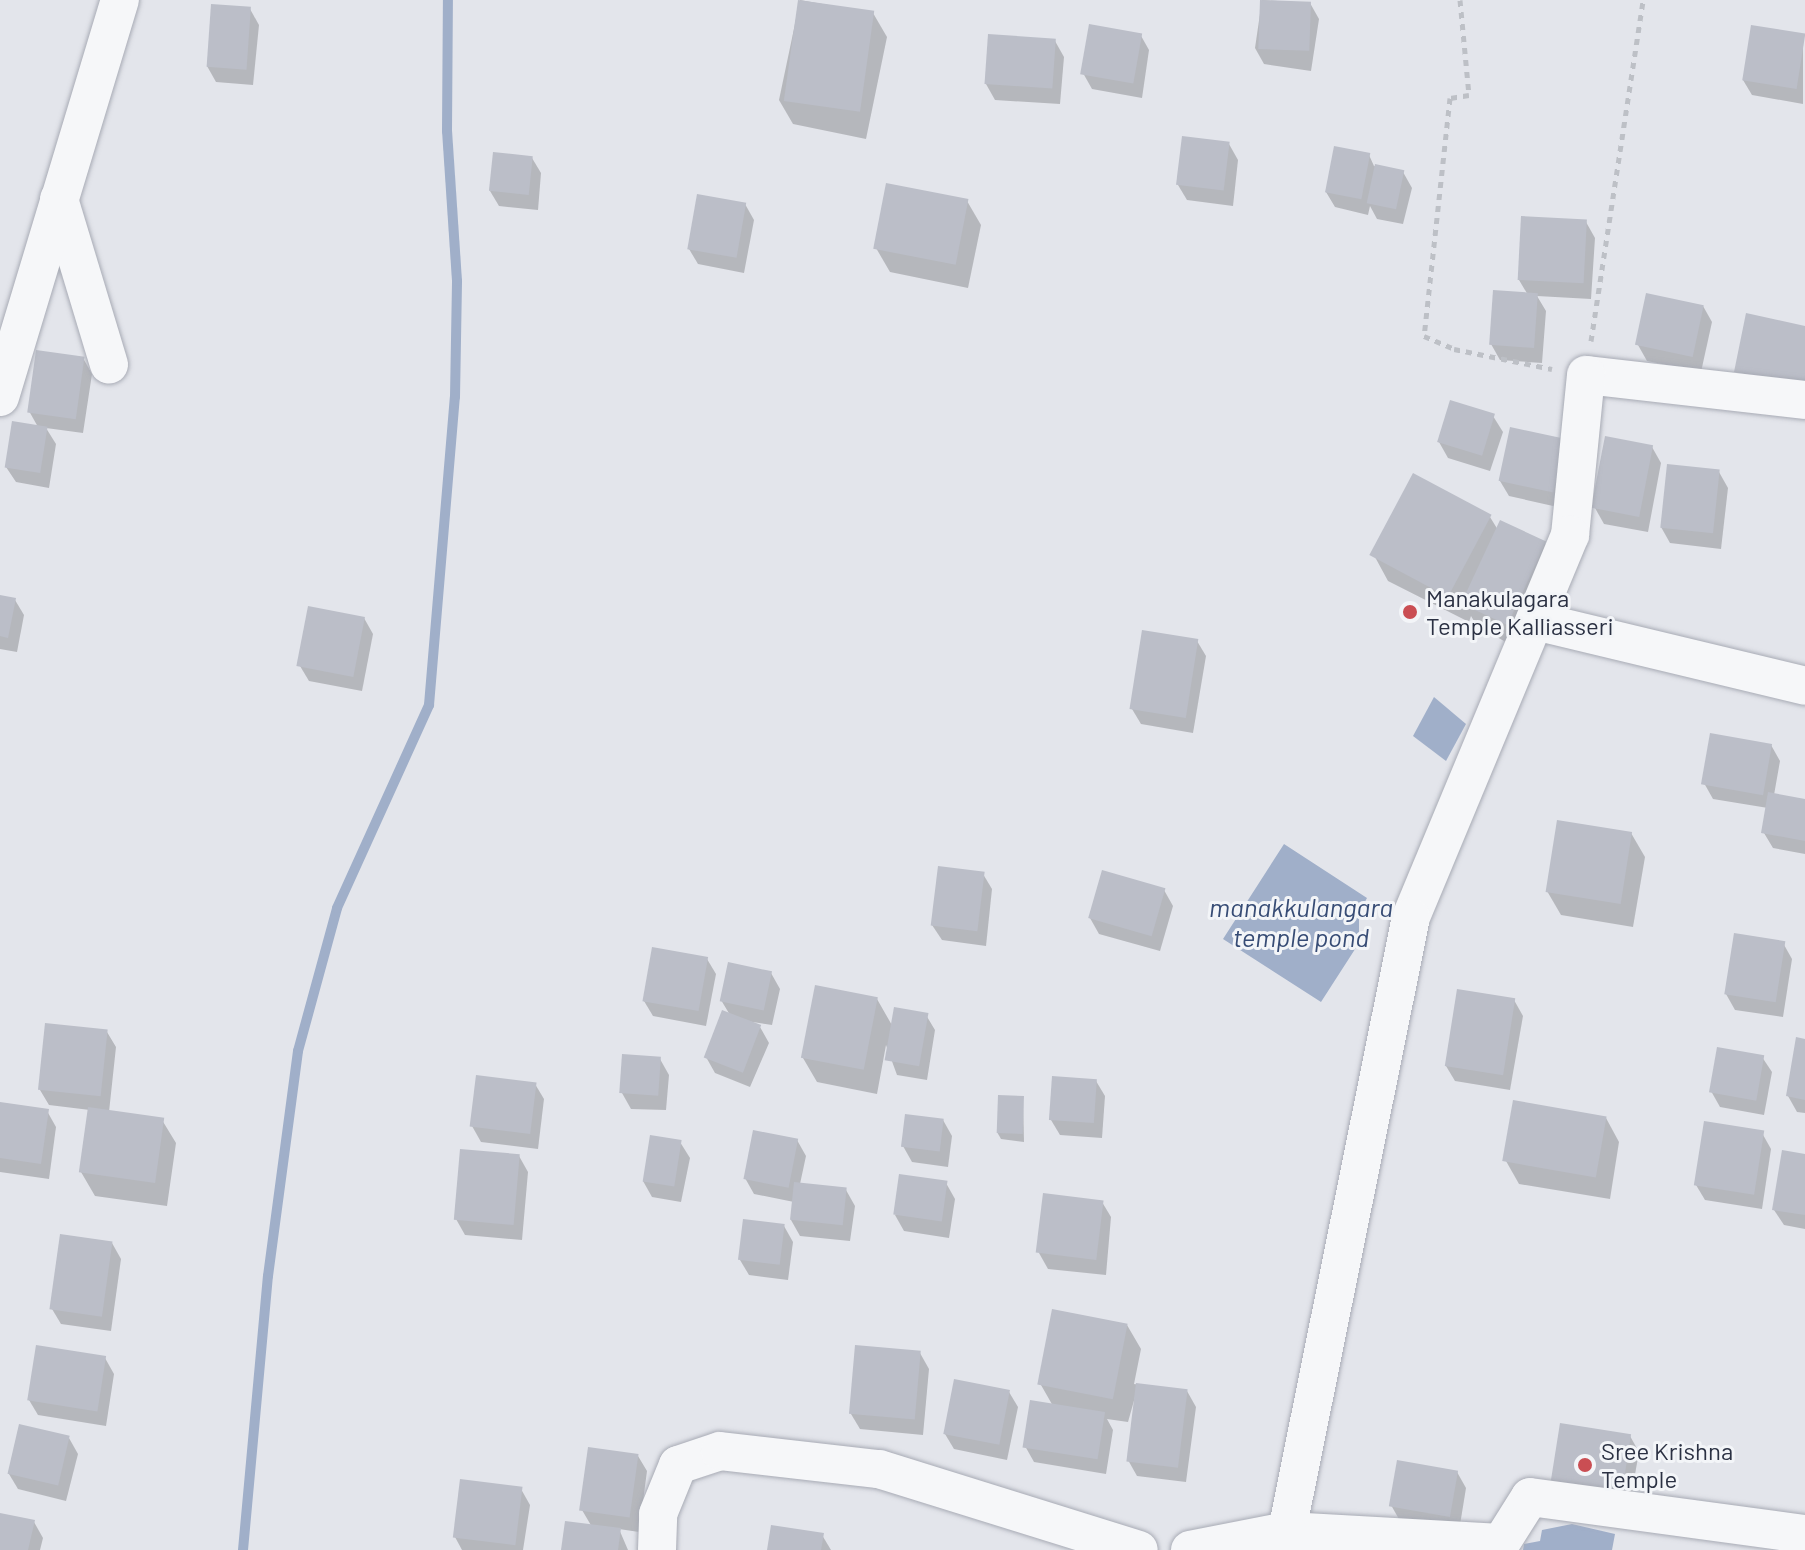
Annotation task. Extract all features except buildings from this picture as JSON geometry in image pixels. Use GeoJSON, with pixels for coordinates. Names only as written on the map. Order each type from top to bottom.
{"type":"FeatureCollection","features":[{"type":"Feature","properties":{"kind":"street"},"geometry":{"type":"LineString","coordinates":[[0,397],[120,0]]}},
{"type":"Feature","properties":{"kind":"street"},"geometry":{"type":"LineString","coordinates":[[59,199],[109,365]]}},
{"type":"Feature","properties":{"kind":"street"},"geometry":{"type":"LineString","coordinates":[[1287,1531],[1411,917],[1570,535],[1586,375],[1805,400]]}},
{"type":"Feature","properties":{"kind":"street"},"geometry":{"type":"LineString","coordinates":[[1535,621],[1805,686]]}},
{"type":"Feature","properties":{"kind":"street"},"geometry":{"type":"LineString","coordinates":[[657,1550],[658,1514],[678,1465],[720,1451],[879,1469],[1139,1550]]}},
{"type":"Feature","properties":{"kind":"street"},"geometry":{"type":"LineString","coordinates":[[1190,1550],[1287,1531],[1501,1547],[1530,1497],[1805,1534]]}},
{"type":"Feature","properties":{"kind":"path"},"geometry":{"type":"LineString","coordinates":[[1460,0],[1469,95],[1450,98],[1424,336],[1490,358],[1586,375],[1643,0]]}},
{"type":"Feature","properties":{"kind":"water"},"geometry":{"type":"Polygon","coordinates":[[[1434,697],[1466,724],[1446,761],[1413,736],[1434,697]]]}},
{"type":"Feature","properties":{"kind":"water","name":"manakkulangara temple pond"},"geometry":{"type":"Polygon","coordinates":[[[1284,844],[1367,898],[1359,913],[1359,943],[1321,1002],[1223,939],[1284,844]]]}},
{"type":"Feature","properties":{"kind":"water"},"geometry":{"type":"Polygon","coordinates":[[[1572,1524],[1615,1534],[1612,1550],[1523,1550],[1524,1544],[1540,1541],[1542,1530],[1572,1524]]]}},
{"type":"Feature","properties":{"kind":"waterway"},"geometry":{"type":"LineString","coordinates":[[243,1550],[268,1276],[298,1051],[337,908],[429,705],[455,397],[457,281],[447,131],[448,0]]}},
{"type":"Feature","properties":{"kind":"place","name":"Manakulagara Temple Kalliasseri"},"geometry":{"type":"Point","coordinates":[1410,612]}},
{"type":"Feature","properties":{"kind":"place","name":"Sree Krishna Temple"},"geometry":{"type":"Point","coordinates":[1585,1465]}}]}
